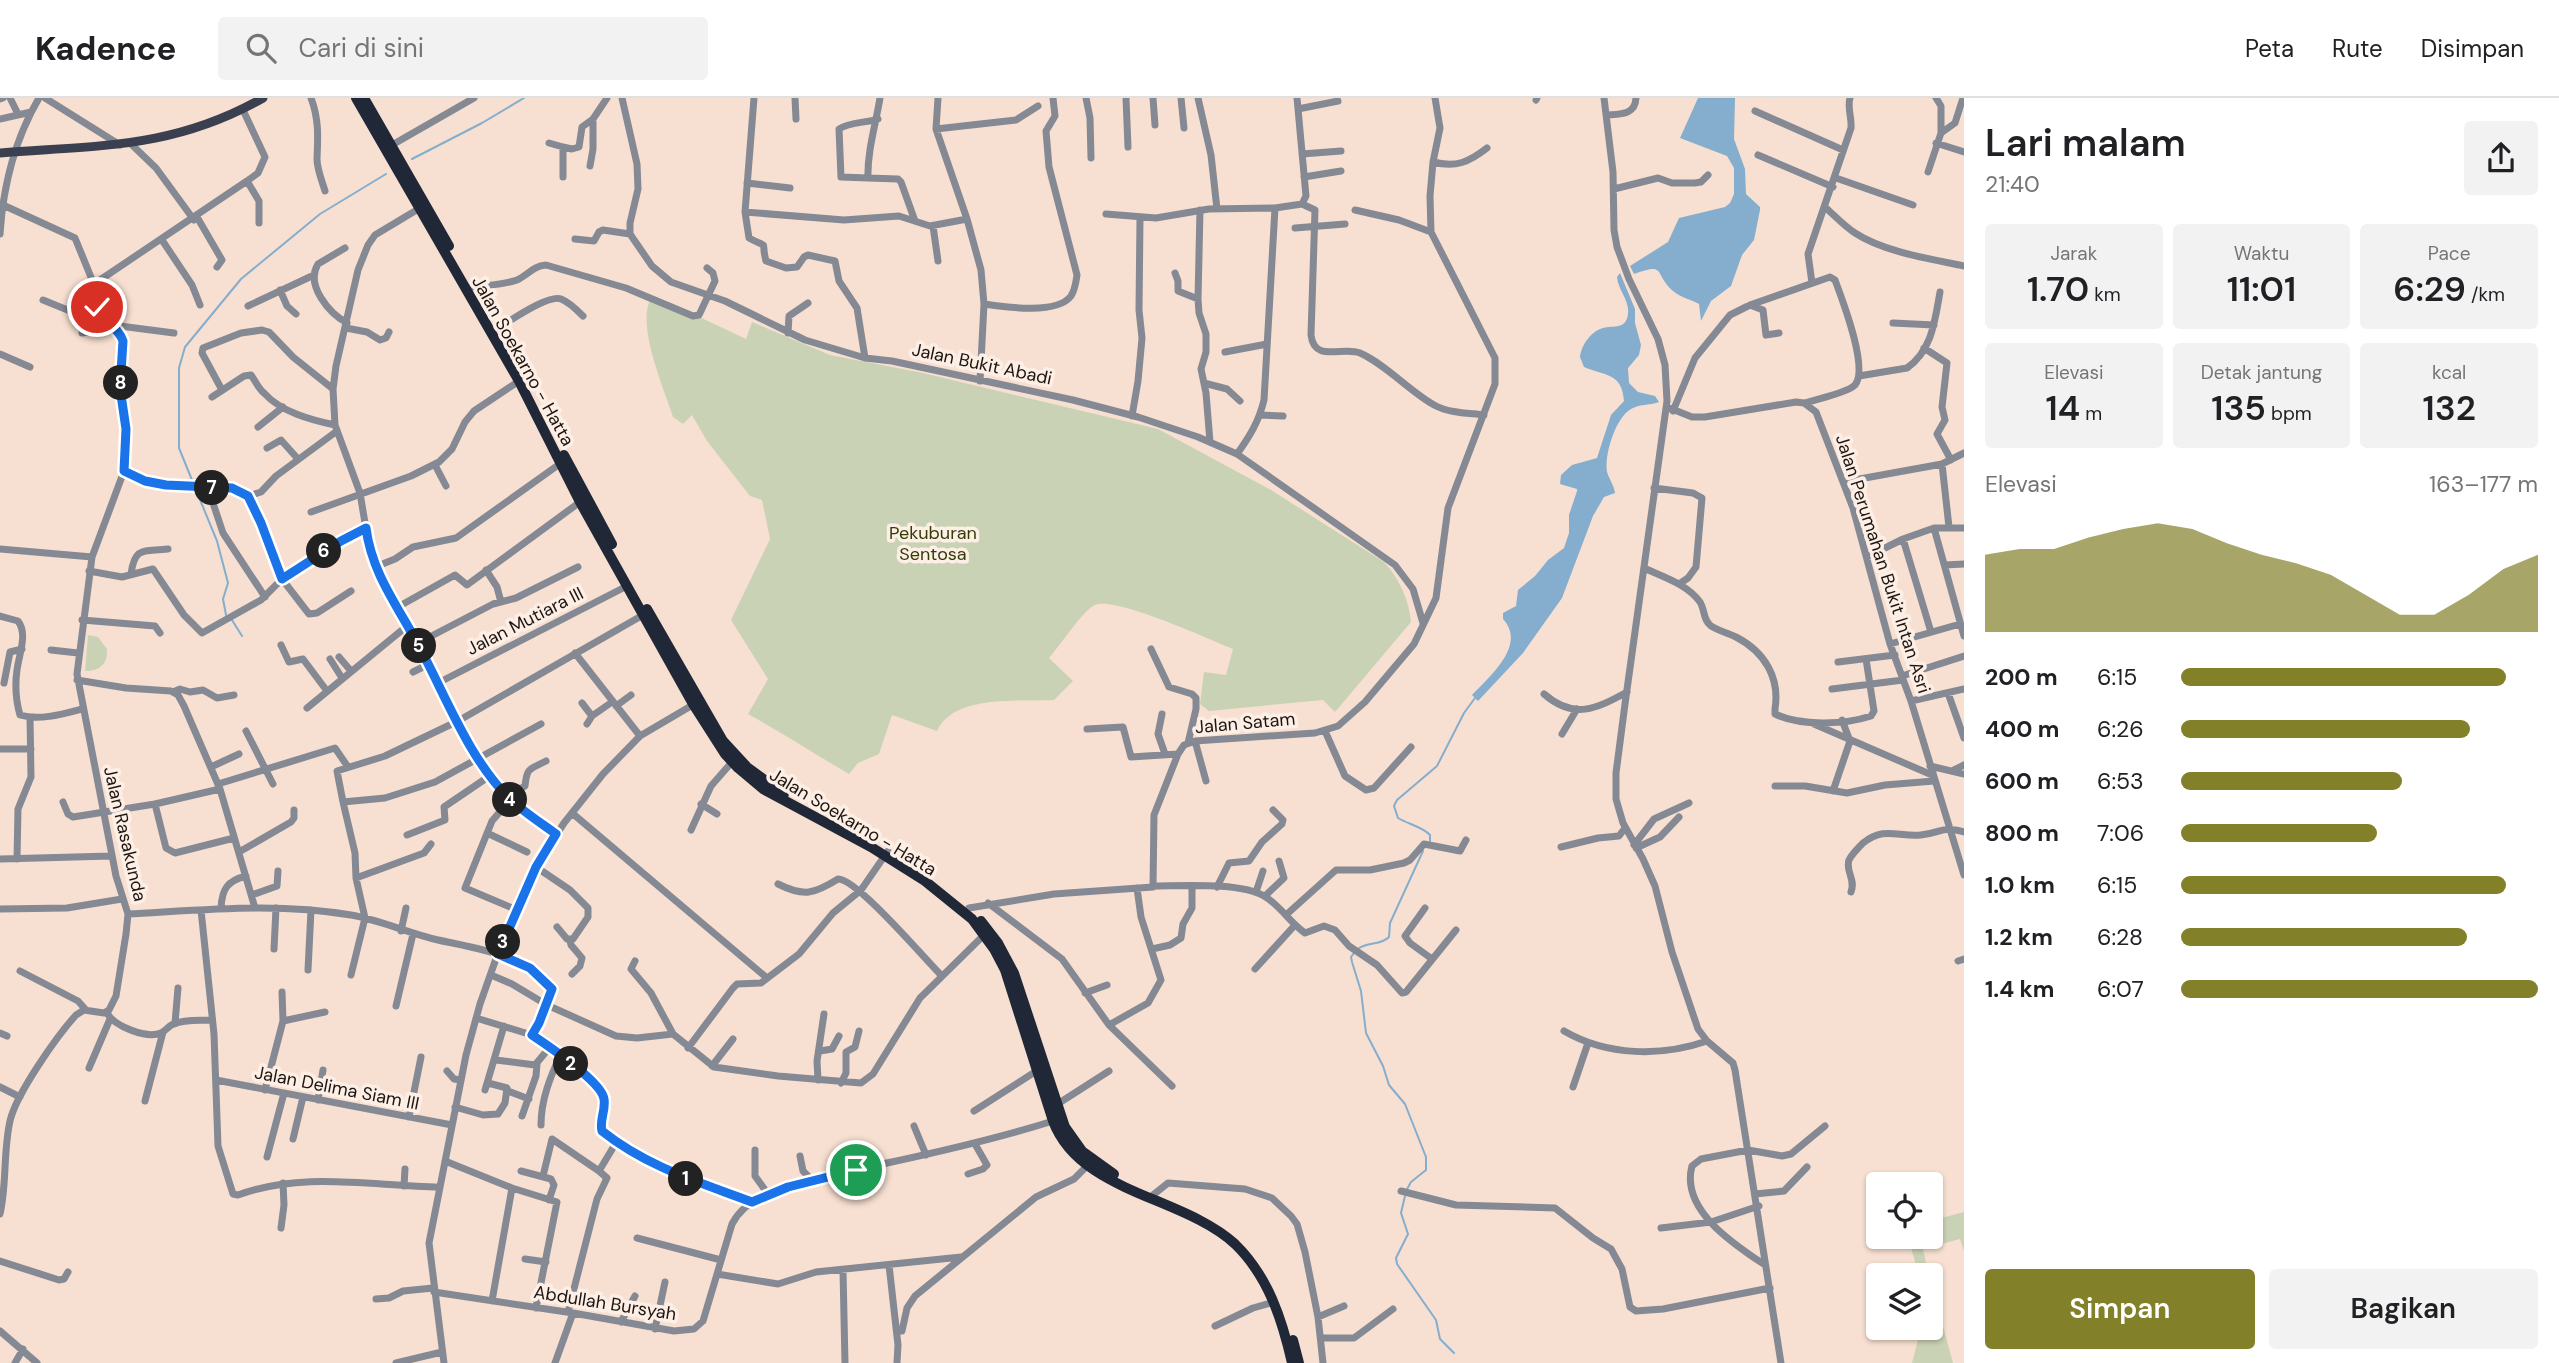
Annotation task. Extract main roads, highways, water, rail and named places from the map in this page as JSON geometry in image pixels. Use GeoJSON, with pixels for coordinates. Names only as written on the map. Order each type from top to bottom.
{"type":"FeatureCollection","features":[{"type":"Feature","properties":{"kind":"highway","name":"Jalan Soekarno - Hatta"},"geometry":{"type":"LineString","coordinates":[[356,98],[389,147],[472,287],[555,445],[580,502],[643,615],[732,762],[762,789],[886,853],[959,908],[984,935],[1005,970],[1053,1121],[1062,1140],[1087,1166],[1142,1195],[1199,1220],[1223,1235],[1252,1265],[1273,1302],[1286,1336],[1291,1362]]}},
{"type":"Feature","properties":{"kind":"highway","name":"Jalan Soekarno - Hatta"},"geometry":{"type":"LineString","coordinates":[[364,98],[420,208],[555,445],[696,703],[730,749],[763,780],[929,877],[969,908],[998,943],[1014,973],[1056,1105],[1071,1139],[1082,1152],[1109,1171],[1215,1224],[1247,1247],[1270,1280],[1292,1333],[1291,1362]]}},
{"type":"Feature","properties":{"kind":"main road"},"geometry":{"type":"LineString","coordinates":[[0,153],[131,144],[202,127],[243,110],[263,98]]}},
{"type":"Feature","properties":{"kind":"water"},"geometry":{"type":"Polygon","coordinates":[[[1698,98],[1735,98],[1734,139],[1745,169],[1746,194],[1760,207],[1754,240],[1742,255],[1731,286],[1711,301],[1701,321],[1699,304],[1673,291],[1656,269],[1634,274],[1630,266],[1668,242],[1679,218],[1725,207],[1734,194],[1734,168],[1727,156],[1680,138],[1698,98]]]}},
{"type":"Feature","properties":{"kind":"water"},"geometry":{"type":"Polygon","coordinates":[[[1620,273],[1635,309],[1635,323],[1641,345],[1639,355],[1628,368],[1629,383],[1638,392],[1655,396],[1659,402],[1633,408],[1621,419],[1612,436],[1607,465],[1615,493],[1604,497],[1593,516],[1562,598],[1523,653],[1478,701],[1472,695],[1503,660],[1511,639],[1503,613],[1516,606],[1518,590],[1564,548],[1569,533],[1569,515],[1577,489],[1560,484],[1561,475],[1572,465],[1597,458],[1611,415],[1624,401],[1623,392],[1616,380],[1584,367],[1580,357],[1594,332],[1622,325],[1627,319],[1627,305],[1617,277],[1620,273]]]}},
{"type":"Feature","properties":{"kind":"waterway"},"geometry":{"type":"LineString","coordinates":[[412,159],[524,98]]}},
{"type":"Feature","properties":{"kind":"waterway"},"geometry":{"type":"LineString","coordinates":[[194,485],[179,448],[179,368],[185,347],[241,279],[320,214],[386,174]]}},
{"type":"Feature","properties":{"kind":"waterway"},"geometry":{"type":"LineString","coordinates":[[196,490],[217,541],[228,583],[223,599],[226,615]]}},
{"type":"Feature","properties":{"kind":"waterway"},"geometry":{"type":"LineString","coordinates":[[232,620],[242,636]]}},
{"type":"Feature","properties":{"kind":"waterway"},"geometry":{"type":"LineString","coordinates":[[1430,841],[1427,832],[1398,818],[1394,806],[1397,800],[1437,766],[1464,713],[1475,698]]}},
{"type":"Feature","properties":{"kind":"waterway"},"geometry":{"type":"LineString","coordinates":[[1358,949],[1382,942],[1389,937],[1390,923],[1423,851]]}},
{"type":"Feature","properties":{"kind":"waterway"},"geometry":{"type":"LineString","coordinates":[[1354,953],[1351,957],[1361,991],[1366,1033],[1383,1066],[1389,1085],[1405,1104],[1426,1157],[1426,1170],[1411,1182],[1406,1191]]}},
{"type":"Feature","properties":{"kind":"waterway"},"geometry":{"type":"LineString","coordinates":[[1405,1196],[1401,1213],[1408,1234],[1396,1258],[1397,1264],[1436,1320],[1440,1339],[1454,1353]]}},
{"type":"Feature","properties":{"kind":"park label","name":"Pekuburan Sentosa"},"geometry":{"type":"Point","coordinates":[933,543]}}]}
